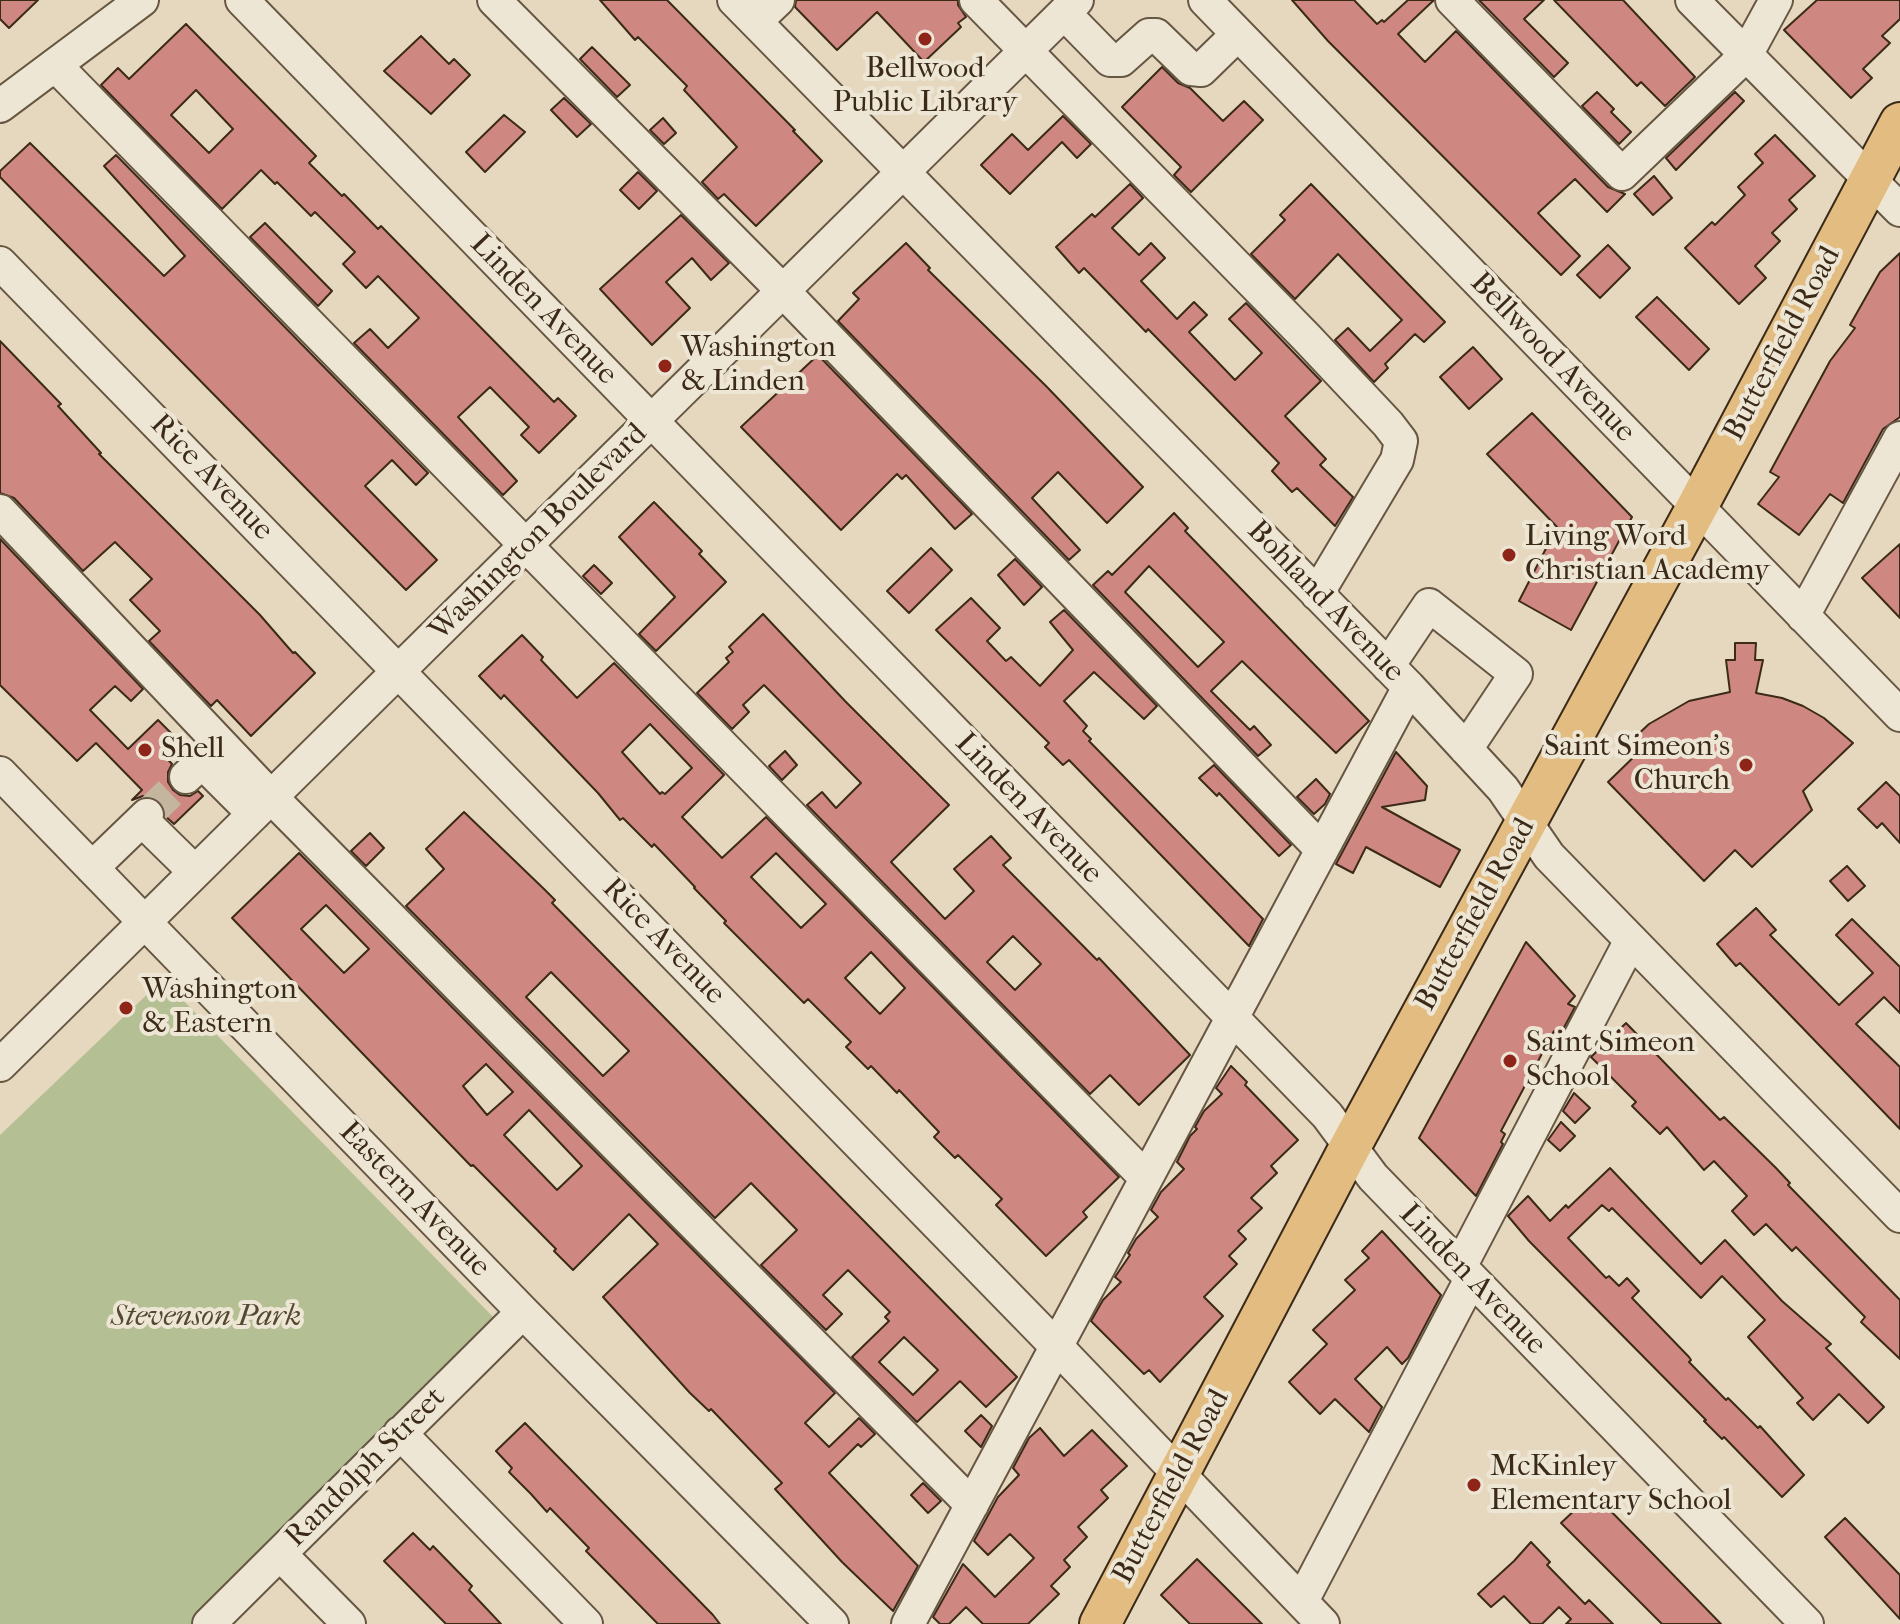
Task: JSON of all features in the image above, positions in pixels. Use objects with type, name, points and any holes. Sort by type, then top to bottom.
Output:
[{"type":"main road","name":"Butterfield Road","points":[[1100,1624],[1350,1147],[1697,507],[1900,123]]},
{"type":"street","points":[[0,106],[142,0]]},
{"type":"street","name":"Linden Avenue","points":[[242,0],[1327,1115],[1373,1177],[1807,1624]]},
{"type":"street","points":[[494,0],[783,291],[1322,850]]},
{"type":"street","points":[[976,0],[1306,337],[1401,441],[1397,460],[1317,594]]},
{"type":"street","name":"Bellwood Avenue","points":[[1205,0],[1900,715]]},
{"type":"street","points":[[1452,0],[1622,174],[1746,55],[1776,0]]},
{"type":"street","points":[[1692,0],[1900,210]]},
{"type":"street","name":"Bohland Avenue","points":[[756,7],[902,170],[1466,749],[1503,789],[1549,856],[1900,1216]]},
{"type":"street","points":[[1070,7],[1110,60],[1121,60],[1149,35],[1156,35],[1191,69],[1201,70],[1238,34]]},
{"type":"street","name":"Washington Boulevard","points":[[0,1065],[1070,7]]},
{"type":"street","points":[[55,65],[1146,1178]]},
{"type":"street","name":"Rice Avenue","points":[[0,263],[1313,1613]]},
{"type":"street","points":[[1803,616],[1900,438]]},
{"type":"street","points":[[0,511],[262,806],[972,1505]]},
{"type":"street","points":[[908,1624],[1322,850],[1429,605],[1516,674],[1466,749]]},
{"type":"street","points":[[186,777],[202,762],[262,806]]},
{"type":"street","name":"Eastern Avenue","points":[[0,773],[523,1312],[832,1624]]},
{"type":"street","points":[[92,868],[145,817],[195,872]]},
{"type":"street","points":[[1313,1613],[1466,1273],[1631,940]]},
{"type":"street","name":"Randolph Street","points":[[209,1624],[523,1312]]},
{"type":"street","points":[[400,1433],[586,1624]]},
{"type":"street","points":[[280,1554],[349,1624]]},
{"type":"green space","name":"Stevenson Park","points":[[156,986],[171,988],[497,1321],[192,1624],[0,1624],[0,1135]]},
{"type":"building","points":[[0,0],[38,0],[9,28],[0,19]]},
{"type":"building","points":[[600,0],[667,0],[822,161],[756,226],[724,194],[718,199],[702,182],[737,147],[684,90],[687,86],[638,37],[635,40]]},
{"type":"building","name":"Bellwood Public Library","points":[[796,0],[958,0],[966,17],[958,23],[961,27],[924,62],[877,12],[837,50],[795,7]]},
{"type":"building","points":[[1292,0],[1354,0],[1377,24],[1382,20],[1384,22],[1408,0],[1434,0],[1398,34],[1425,62],[1456,31],[1608,187],[1625,194],[1607,212],[1575,179],[1538,213],[1580,256],[1561,275],[1328,41]]},
{"type":"building","points":[[1479,0],[1544,0],[1524,19],[1568,63],[1554,77]]},
{"type":"building","points":[[1554,0],[1623,0],[1695,77],[1665,106],[1641,82],[1637,86]]},
{"type":"building","points":[[1817,0],[1900,0],[1900,19],[1882,36],[1890,43],[1863,69],[1872,78],[1851,98],[1784,30]]},
{"type":"building","points":[[186,24],[316,156],[309,163],[378,229],[381,226],[554,402],[558,398],[576,416],[539,453],[521,435],[529,427],[490,387],[458,417],[517,481],[503,495],[354,343],[370,329],[388,348],[419,318],[378,276],[366,288],[343,264],[355,252],[315,212],[311,216],[261,170],[222,209],[101,85],[118,68],[129,79]],"holes":[[[196,90],[233,129],[209,153],[171,115]]]},
{"type":"building","points":[[421,36],[449,64],[454,59],[470,75],[431,114],[384,71]]},
{"type":"building","points":[[592,47],[630,85],[617,97],[580,59]]},
{"type":"building","points":[[1162,67],[1178,83],[1190,88],[1223,121],[1244,101],[1263,120],[1191,192],[1174,175],[1181,167],[1122,107]]},
{"type":"building","points":[[1597,92],[1631,132],[1619,144],[1582,106]]},
{"type":"building","points":[[1735,92],[1744,101],[1676,170],[1666,158]]},
{"type":"building","points":[[564,98],[591,124],[577,137],[551,110]]},
{"type":"building","points":[[504,115],[525,132],[485,172],[466,152]]},
{"type":"building","points":[[1063,116],[1091,144],[1077,158],[1062,142],[1010,194],[981,165],[1012,134],[1028,150]]},
{"type":"building","points":[[663,118],[676,133],[664,144],[650,130]]},
{"type":"building","points":[[1775,135],[1815,176],[1789,200],[1797,209],[1772,233],[1780,241],[1755,266],[1766,278],[1739,304],[1685,248],[1712,222],[1715,225],[1745,195],[1738,187],[1763,163],[1755,154]]},
{"type":"building","points":[[30,143],[164,276],[185,256],[104,166],[116,155],[428,473],[416,485],[392,460],[365,486],[437,560],[406,590],[0,177],[0,171]]},
{"type":"building","points":[[638,172],[657,191],[639,209],[620,190]]},
{"type":"building","points":[[1654,176],[1672,198],[1653,215],[1634,194]]},
{"type":"building","points":[[1130,184],[1143,198],[1112,228],[1139,255],[1151,243],[1165,258],[1141,281],[1177,319],[1194,302],[1207,315],[1189,332],[1235,380],[1262,353],[1229,319],[1246,303],[1321,381],[1285,416],[1326,459],[1320,465],[1353,497],[1335,526],[1297,488],[1292,492],[1272,471],[1279,463],[1148,329],[1146,332],[1084,268],[1079,273],[1056,247],[1092,214],[1095,217]]},
{"type":"building","points":[[1311,184],[1445,322],[1424,342],[1415,334],[1385,364],[1388,368],[1374,382],[1335,340],[1348,328],[1370,351],[1402,320],[1338,254],[1295,299],[1251,254],[1285,220],[1280,215]]},
{"type":"building","points":[[681,215],[729,263],[711,280],[692,258],[666,282],[690,308],[652,345],[600,289]]},
{"type":"building","points":[[265,223],[332,291],[318,306],[250,237]]},
{"type":"building","points":[[906,243],[930,268],[928,270],[1143,487],[1107,523],[1058,472],[1032,498],[1080,550],[1069,560],[838,321],[859,299],[853,293]]},
{"type":"building","points":[[1608,245],[1630,268],[1600,298],[1577,275]]},
{"type":"building","points":[[1900,253],[1900,417],[1883,429],[1843,503],[1830,494],[1799,535],[1758,504],[1779,477],[1770,472],[1830,361],[1855,328],[1850,325],[1880,272]]},
{"type":"building","points":[[1657,297],[1709,349],[1689,370],[1636,317]]},
{"type":"building","points":[[0,341],[61,404],[58,406],[99,454],[315,673],[251,736],[217,700],[211,706],[149,641],[160,631],[130,600],[152,579],[115,542],[83,571],[14,498],[0,493]]},
{"type":"building","points":[[1473,347],[1502,379],[1469,409],[1440,377]]},
{"type":"building","points":[[818,355],[972,514],[955,529],[906,475],[902,479],[897,474],[841,530],[741,427]]},
{"type":"building","points":[[1532,413],[1632,517],[1571,630],[1519,601],[1557,527],[1487,454]]},
{"type":"building","points":[[654,502],[702,551],[699,554],[726,582],[656,651],[639,634],[675,597],[619,537]]},
{"type":"building","points":[[1174,513],[1188,528],[1185,531],[1369,721],[1336,753],[1242,661],[1211,691],[1250,730],[1254,726],[1271,745],[1258,756],[1093,585],[1108,571],[1112,575]],"holes":[[[1149,566],[1224,642],[1198,667],[1125,592]]]},
{"type":"building","points":[[0,539],[143,689],[131,701],[115,686],[90,710],[128,749],[158,720],[176,738],[161,752],[172,764],[168,782],[180,795],[190,796],[198,791],[203,796],[174,824],[165,816],[161,802],[153,797],[143,796],[132,800],[142,790],[96,743],[77,761],[0,685]]},
{"type":"building","points":[[1900,544],[1900,618],[1862,578]]},
{"type":"building","points":[[931,548],[952,570],[909,613],[887,591]]},
{"type":"building","points":[[1015,559],[1042,587],[1024,605],[998,575]]},
{"type":"building","points":[[594,565],[612,583],[601,594],[583,576]]},
{"type":"building","points":[[971,598],[1000,628],[987,641],[1006,661],[1011,657],[1040,686],[1073,650],[1050,622],[1064,610],[1157,706],[1144,719],[1094,672],[1064,701],[1087,726],[1083,731],[1091,739],[1089,741],[1263,919],[1249,946],[1069,760],[1063,765],[1045,747],[1049,743],[936,630]]},
{"type":"building","points":[[763,614],[949,805],[891,862],[945,919],[974,891],[954,869],[991,836],[1011,858],[1003,865],[1097,960],[1099,958],[1190,1055],[1139,1105],[1110,1075],[1090,1094],[807,805],[822,792],[836,808],[861,783],[764,685],[743,705],[749,712],[732,729],[697,693],[729,662],[726,658],[733,652],[729,647]],"holes":[[[1013,936],[1041,964],[1015,990],[987,962]]]},
{"type":"building","points":[[522,635],[577,698],[614,663],[724,775],[682,817],[722,858],[766,817],[1119,1177],[1083,1212],[1087,1217],[1046,1256],[996,1205],[1002,1199],[958,1155],[955,1158],[934,1137],[939,1132],[899,1090],[897,1093],[871,1066],[868,1069],[846,1047],[851,1042],[808,999],[804,1003],[724,923],[726,921],[654,844],[652,847],[623,818],[620,820],[504,695],[501,699],[479,676]],"holes":[[[650,724],[692,768],[665,794],[660,794],[622,752]],[[776,853],[826,904],[801,928],[751,877]],[[871,952],[905,988],[880,1014],[845,978]]]},
{"type":"building","name":"Saint Simeon's Church","points":[[1735,643],[1756,643],[1755,660],[1763,660],[1756,693],[1803,706],[1824,718],[1853,743],[1803,791],[1812,810],[1752,867],[1735,850],[1704,881],[1608,782],[1643,748],[1633,739],[1649,724],[1689,701],[1730,692],[1726,660],[1735,660]]},
{"type":"building","points":[[785,751],[797,765],[782,780],[769,766]]},
{"type":"building","points":[[1396,752],[1427,786],[1425,800],[1382,807],[1460,850],[1440,887],[1366,847],[1353,873],[1336,864]]},
{"type":"building","points":[[1214,765],[1291,845],[1279,856],[1219,793],[1217,796],[1199,778]]},
{"type":"building","points":[[1316,779],[1330,794],[1314,814],[1297,797]]},
{"type":"building","points":[[1886,782],[1900,796],[1900,843],[1882,823],[1877,828],[1858,809]]},
{"type":"building","points":[[464,812],[555,900],[552,903],[1017,1377],[986,1407],[960,1381],[917,1422],[852,1357],[889,1321],[885,1317],[890,1312],[848,1270],[823,1295],[842,1314],[826,1330],[761,1265],[797,1230],[751,1183],[715,1218],[406,906],[444,869],[426,849]],"holes":[[[551,972],[629,1051],[603,1076],[526,997]],[[904,1337],[938,1370],[913,1395],[879,1362]]]},
{"type":"building","points":[[370,833],[384,848],[366,866],[351,851]]},
{"type":"building","points":[[299,853],[835,1393],[805,1423],[829,1447],[859,1418],[875,1434],[861,1447],[858,1444],[829,1473],[918,1566],[893,1611],[842,1562],[775,1489],[782,1483],[711,1409],[709,1411],[690,1393],[603,1297],[658,1244],[629,1214],[573,1270],[554,1251],[556,1249],[471,1166],[232,918]],"holes":[[[326,905],[369,949],[344,973],[301,929]],[[486,1064],[513,1092],[487,1115],[463,1086]],[[529,1110],[582,1166],[557,1190],[504,1135]]]},
{"type":"building","points":[[1847,866],[1865,886],[1848,901],[1830,881]]},
{"type":"building","points":[[1756,908],[1776,930],[1770,935],[1839,1005],[1873,973],[1836,935],[1852,919],[1900,967],[1900,1013],[1884,997],[1856,1024],[1900,1067],[1900,1129],[1740,963],[1736,966],[1717,944]]},
{"type":"building","points":[[1526,942],[1575,996],[1568,1004],[1575,1007],[1560,1035],[1554,1031],[1501,1131],[1505,1134],[1503,1144],[1476,1196],[1419,1138]]},
{"type":"building","points":[[1626,1023],[1720,1120],[1724,1117],[1776,1168],[1790,1183],[1788,1185],[1900,1300],[1900,1359],[1861,1322],[1865,1317],[1796,1247],[1792,1251],[1766,1224],[1754,1235],[1732,1211],[1747,1196],[1714,1161],[1704,1170],[1667,1127],[1660,1134],[1632,1106],[1636,1102],[1591,1057]]},
{"type":"building","points":[[1231,1066],[1298,1140],[1271,1166],[1277,1173],[1251,1198],[1262,1208],[1238,1231],[1246,1239],[1229,1256],[1237,1264],[1204,1297],[1223,1316],[1160,1382],[1149,1370],[1144,1374],[1091,1321],[1103,1300],[1121,1282],[1115,1277],[1130,1255],[1128,1253],[1136,1239],[1158,1217],[1151,1210],[1161,1192],[1184,1169],[1177,1162],[1204,1111],[1222,1094],[1216,1088]]},
{"type":"building","points":[[1574,1093],[1590,1108],[1575,1123],[1563,1111]]},
{"type":"building","points":[[1561,1122],[1575,1136],[1560,1151],[1548,1140]]},
{"type":"building","points":[[1610,1168],[1701,1264],[1725,1240],[1782,1301],[1831,1344],[1826,1348],[1884,1407],[1868,1423],[1839,1394],[1813,1420],[1797,1403],[1803,1398],[1748,1337],[1765,1320],[1722,1276],[1701,1298],[1612,1208],[1609,1211],[1602,1205],[1568,1238],[1606,1278],[1609,1276],[1619,1286],[1627,1278],[1639,1291],[1632,1298],[1689,1357],[1689,1362],[1726,1400],[1728,1398],[1758,1428],[1760,1426],[1804,1475],[1782,1497],[1724,1437],[1722,1439],[1704,1421],[1508,1216],[1528,1196],[1550,1221]]},
{"type":"building","points":[[1382,1231],[1441,1295],[1402,1364],[1387,1347],[1355,1379],[1382,1407],[1369,1432],[1335,1399],[1320,1414],[1289,1382],[1327,1344],[1313,1330],[1355,1290],[1345,1280],[1369,1258],[1362,1251]]},
{"type":"building","points":[[981,1415],[992,1426],[981,1447],[965,1431]]},
{"type":"building","points":[[525,1423],[720,1624],[658,1624],[586,1551],[589,1548],[550,1508],[547,1512],[509,1472],[512,1468],[496,1451]]},
{"type":"building","points":[[1040,1428],[1064,1456],[1092,1430],[1127,1466],[1101,1490],[1108,1498],[1078,1527],[1087,1537],[1064,1560],[1070,1567],[1051,1586],[1059,1594],[1028,1624],[983,1624],[966,1607],[949,1624],[940,1624],[933,1617],[963,1564],[995,1597],[1034,1558],[1010,1534],[988,1555],[974,1541],[998,1497],[1019,1475],[1013,1468],[1029,1438]]},
{"type":"building","points":[[923,1483],[941,1501],[928,1513],[911,1495]]},
{"type":"building","points":[[1593,1493],[1721,1624],[1662,1624],[1561,1523]]},
{"type":"building","points":[[1845,1518],[1900,1575],[1900,1619],[1825,1537]]},
{"type":"building","points":[[413,1533],[430,1550],[433,1546],[472,1586],[469,1590],[501,1624],[446,1624],[384,1561]]},
{"type":"building","points":[[1531,1542],[1550,1562],[1547,1565],[1585,1604],[1589,1600],[1613,1624],[1566,1624],[1571,1619],[1559,1607],[1542,1624],[1531,1624],[1504,1596],[1491,1607],[1478,1594]]},
{"type":"building","points":[[1197,1559],[1262,1624],[1190,1624],[1161,1595]]},
{"type":"tunnel","points":[[147,815],[186,777]]},
{"type":"place","name":"Bellwood Public Library","points":[[925,39]]},
{"type":"place","name":"Washington & Linden","points":[[665,366]]},
{"type":"place","name":"Living Word Christian Academy","points":[[1509,555]]},
{"type":"place","name":"Shell","points":[[145,750]]},
{"type":"place","name":"Saint Simeon's Church","points":[[1746,765]]},
{"type":"place","name":"Washington & Eastern","points":[[126,1008]]},
{"type":"place","name":"Saint Simeon School","points":[[1510,1061]]},
{"type":"place","name":"McKinley Elementary School","points":[[1474,1485]]}]
